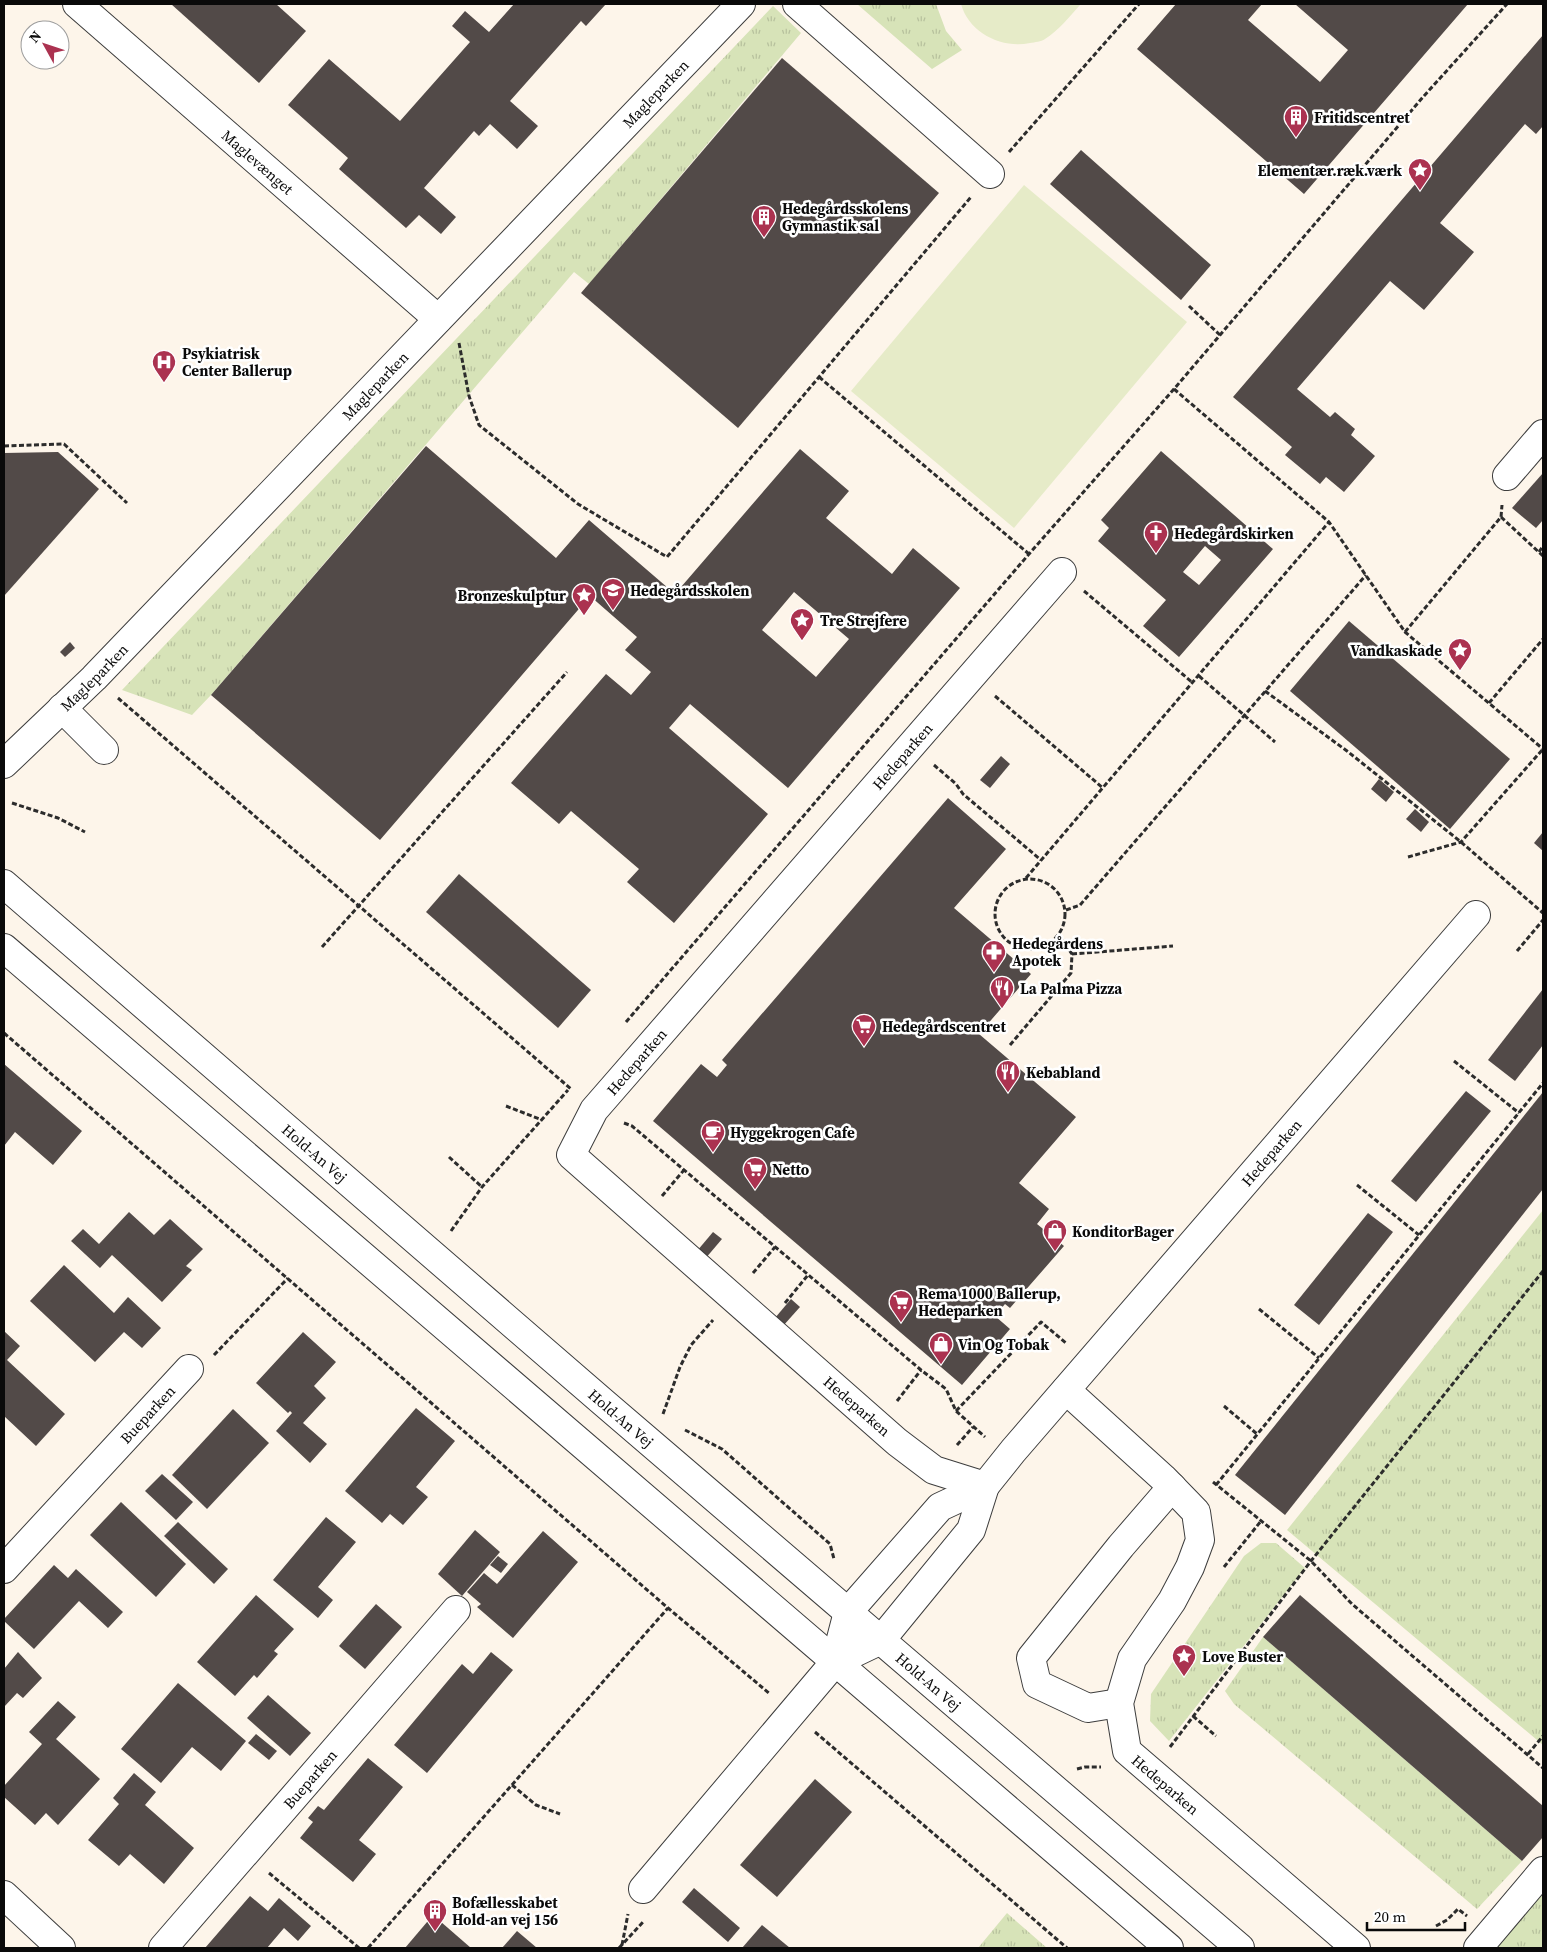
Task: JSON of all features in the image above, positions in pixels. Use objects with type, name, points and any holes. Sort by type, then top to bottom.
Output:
[{"type":"street","name":"Maglevænget","points":[[77,4],[438,319]]},
{"type":"street","name":"Magleparken","points":[[4,764],[94,678],[741,4]]},
{"type":"street","points":[[797,4],[990,174]]},
{"type":"street","points":[[1507,476],[1543,434]]},
{"type":"street","name":"Hedeparken","points":[[985,1486],[934,1470],[897,1442],[571,1155],[594,1110],[1062,572]]},
{"type":"street","points":[[62,708],[104,750]]},
{"type":"street","name":"Hold-An Vej","points":[[4,884],[1240,1948]]},
{"type":"street","name":"Hedeparken","points":[[835,1662],[881,1640],[971,1530],[985,1486],[1476,915]]},
{"type":"street","points":[[4,948],[1169,1948]]},
{"type":"street","name":"Bueparken","points":[[4,1569],[189,1369]]},
{"type":"street","name":"Hedeparken","points":[[1066,1390],[1172,1487],[1196,1512],[1200,1540],[1190,1567],[1172,1601],[1132,1659],[1119,1702],[1127,1751],[1356,1948]]},
{"type":"street","name":"Hedeparken","points":[[835,1662],[848,1612],[940,1507],[985,1486]]},
{"type":"street","points":[[1119,1702],[1088,1708],[1038,1684],[1031,1658],[1121,1546],[1172,1487]]},
{"type":"street","name":"Bueparken","points":[[163,1948],[456,1610]]},
{"type":"street","points":[[643,1888],[835,1662]]},
{"type":"street","points":[[1478,1948],[1543,1871]]},
{"type":"street","points":[[4,1895],[61,1948]]},
{"type":"path","points":[[438,319],[458,336],[469,396],[479,425],[578,504],[667,557],[990,174],[1139,4]]},
{"type":"path","points":[[622,1028],[1029,554],[1174,389],[1423,97],[1507,4]]},
{"type":"path","points":[[1190,306],[1220,335]]},
{"type":"path","points":[[819,377],[1029,554]]},
{"type":"path","points":[[1174,389],[1329,522],[1405,632],[1543,749],[1461,842],[1408,857]]},
{"type":"path","points":[[4,446],[64,444],[127,503]]},
{"type":"path","points":[[1405,632],[1500,517],[1507,476]]},
{"type":"path","points":[[1500,517],[1543,556]]},
{"type":"path","points":[[1026,878],[1329,522]]},
{"type":"path","points":[[1040,542],[1062,572],[1193,683]]},
{"type":"path","points":[[1538,552],[1543,546]]},
{"type":"path","points":[[1066,910],[1080,905],[1366,575]]},
{"type":"path","points":[[1490,703],[1543,639]]},
{"type":"path","points":[[322,947],[567,672]]},
{"type":"path","points":[[971,676],[1104,788]]},
{"type":"path","points":[[1199,676],[1275,742]]},
{"type":"path","points":[[94,678],[594,1110],[632,1126],[946,1389],[956,1411],[973,1427]]},
{"type":"path","points":[[1264,691],[1347,751],[1461,842],[1543,914]]},
{"type":"path","points":[[946,775],[963,794],[1042,860]]},
{"type":"path","points":[[12,803],[58,818],[85,832]]},
{"type":"path","points":[[1026,878],[1040,879],[1052,886],[1062,896],[1066,910],[1065,924],[1058,936],[1048,945],[1034,949],[1021,948],[1008,942],[999,931],[994,918],[996,904],[1002,892],[1013,882],[1026,878]]},
{"type":"path","points":[[1517,951],[1543,920]]},
{"type":"path","points":[[1010,1045],[1071,973],[1072,954],[1058,936]]},
{"type":"path","points":[[1072,954],[1173,946]]},
{"type":"path","points":[[4,1033],[668,1608],[1067,1948]]},
{"type":"path","points":[[1454,1061],[1519,1113]]},
{"type":"path","points":[[1216,1485],[1543,1083]]},
{"type":"path","points":[[434,1254],[482,1187],[570,1088]]},
{"type":"path","points":[[506,1106],[542,1120]]},
{"type":"path","points":[[449,1157],[482,1187]]},
{"type":"path","points":[[1357,1185],[1419,1235]]},
{"type":"path","points":[[1151,1772],[1311,1561],[1543,1272]]},
{"type":"path","points":[[789,1298],[808,1275]]},
{"type":"path","points":[[189,1369],[203,1367],[288,1278]]},
{"type":"path","points":[[1259,1309],[1320,1358]]},
{"type":"path","points":[[956,1411],[1041,1322],[1067,1344]]},
{"type":"path","points":[[662,1418],[680,1367]]},
{"type":"path","points":[[901,1396],[921,1370]]},
{"type":"path","points":[[1224,1406],[1257,1434]]},
{"type":"path","points":[[679,1426],[722,1449],[830,1544]]},
{"type":"path","points":[[1208,1478],[1311,1561],[1352,1604],[1543,1768]]},
{"type":"path","points":[[1219,1574],[1261,1521]]},
{"type":"path","points":[[368,1948],[668,1608]]},
{"type":"path","points":[[1194,1716],[1216,1736]]},
{"type":"path","points":[[1528,1754],[1543,1736]]},
{"type":"path","points":[[1043,1778],[1085,1767],[1111,1767],[1127,1751]]},
{"type":"path","points":[[512,1785],[536,1805],[560,1814]]},
{"type":"path","points":[[246,1854],[359,1948]]},
{"type":"path","points":[[1436,1926],[1447,1920],[1458,1909],[1463,1913]]},
{"type":"green space","points":[[857,4],[936,4],[946,31],[962,50],[932,69]]},
{"type":"green space","points":[[961,4],[1081,4],[1060,27],[1042,41],[1009,44],[988,37],[979,31],[965,14]]},
{"type":"green space","points":[[773,6],[801,33],[589,284],[574,272],[192,715],[122,690]]},
{"type":"green space","points":[[1024,185],[1187,322],[1014,528],[851,391]]},
{"type":"green space","points":[[1543,1210],[1543,1745],[1287,1530]]},
{"type":"green space","points":[[1261,1543],[1276,1543],[1305,1568],[1169,1741],[1150,1721],[1151,1694],[1244,1556]]},
{"type":"green space","points":[[1263,1637],[1522,1861],[1477,1909],[1234,1704],[1225,1691]]},
{"type":"green space","points":[[1543,1892],[1543,1948],[1496,1948]]},
{"type":"green space","points":[[1007,1913],[1047,1948],[978,1948]]},
{"type":"building","points":[[171,4],[276,4],[306,31],[259,83]]},
{"type":"building","points":[[514,4],[606,4],[586,26],[581,21],[510,101],[538,126],[517,149],[490,124],[479,136],[474,131],[424,188],[456,217],[441,234],[419,215],[406,228],[339,169],[348,158],[288,105],[329,59],[400,121],[470,42],[452,26],[465,11],[489,32]]},
{"type":"building","name":"Fritidscentret","points":[[1176,4],[1262,4],[1248,20],[1320,82],[1348,50],[1295,4],[1468,4],[1304,194],[1137,49]]},
{"type":"building","points":[[1543,35],[1543,126],[1536,134],[1525,124],[1440,223],[1474,252],[1424,310],[1390,281],[1297,389],[1330,417],[1335,412],[1355,429],[1351,435],[1375,456],[1344,492],[1326,477],[1320,484],[1285,455],[1292,447],[1233,397]]},
{"type":"building","name":"Hedegårdsskolens Gymnastik sal","points":[[782,58],[939,193],[738,428],[581,293]]},
{"type":"building","points":[[1081,150],[1211,265],[1181,300],[1050,184]]},
{"type":"building","name":"Hedegårdsskolen","points":[[426,446],[556,558],[589,520],[675,594],[800,449],[849,491],[826,518],[892,574],[913,548],[960,588],[788,788],[690,704],[669,728],[768,814],[674,923],[627,882],[639,869],[571,811],[559,824],[511,783],[606,674],[631,695],[651,672],[625,650],[637,637],[590,596],[380,840],[211,695]],"holes":[[[794,592],[849,639],[816,677],[762,630]]]},
{"type":"building","name":"Hedegårdskirken","points":[[1161,451],[1273,549],[1179,657],[1143,626],[1166,600],[1098,541],[1109,528],[1101,520]],"holes":[[[1205,546],[1221,560],[1199,585],[1183,572]]]},
{"type":"building","points":[[58,452],[99,489],[4,596],[4,453]]},
{"type":"building","points":[[1543,473],[1543,520],[1536,528],[1512,508]]},
{"type":"building","points":[[1349,621],[1510,759],[1450,829],[1290,691]]},
{"type":"building","points":[[70,642],[75,648],[65,657],[60,652]]},
{"type":"building","points":[[1001,756],[1010,764],[990,788],[980,780]]},
{"type":"building","points":[[1379,779],[1394,792],[1386,802],[1371,789]]},
{"type":"building","name":"Hedegårdscentret","points":[[948,798],[1006,849],[954,908],[1031,974],[979,1034],[1076,1117],[1019,1183],[1049,1209],[1037,1224],[1064,1246],[1010,1308],[1005,1304],[995,1316],[1010,1329],[962,1385],[653,1121],[701,1064],[717,1077],[727,1065],[722,1060]]},
{"type":"building","points":[[1415,809],[1429,822],[1421,832],[1406,819]]},
{"type":"building","points":[[1543,832],[1543,851],[1534,843]]},
{"type":"building","points":[[459,874],[591,990],[558,1028],[426,912]]},
{"type":"building","points":[[1543,989],[1543,1045],[1515,1081],[1488,1060]]},
{"type":"building","points":[[4,1064],[82,1131],[53,1165],[15,1132],[4,1146]]},
{"type":"building","points":[[1466,1091],[1491,1111],[1416,1202],[1391,1181]]},
{"type":"building","points":[[1543,1092],[1543,1189],[1285,1515],[1235,1475]]},
{"type":"building","points":[[129,1212],[154,1235],[170,1219],[203,1249],[186,1266],[192,1270],[162,1302],[112,1255],[100,1268],[71,1241],[83,1229],[99,1244]]},
{"type":"building","points":[[1368,1213],[1393,1232],[1319,1325],[1294,1305]]},
{"type":"building","points":[[713,1232],[722,1239],[705,1259],[697,1251]]},
{"type":"building","points":[[64,1265],[114,1313],[128,1297],[161,1328],[142,1348],[124,1332],[95,1362],[30,1301]]},
{"type":"building","points":[[791,1299],[800,1307],[783,1326],[775,1318]]},
{"type":"building","points":[[4,1331],[20,1346],[7,1360],[65,1414],[36,1446],[4,1416]]},
{"type":"building","points":[[303,1332],[336,1362],[314,1386],[326,1398],[303,1423],[327,1444],[310,1463],[276,1431],[292,1413],[290,1411],[288,1413],[256,1383]]},
{"type":"building","points":[[416,1408],[455,1441],[416,1487],[428,1497],[403,1525],[390,1514],[382,1523],[345,1491]]},
{"type":"building","points":[[233,1409],[269,1443],[207,1509],[172,1475]]},
{"type":"building","points":[[162,1474],[193,1502],[176,1520],[145,1491]]},
{"type":"building","points":[[121,1502],[186,1564],[156,1597],[90,1535]]},
{"type":"building","points":[[326,1517],[356,1542],[318,1587],[333,1600],[318,1618],[273,1580]]},
{"type":"building","points":[[178,1522],[228,1569],[214,1584],[164,1536]]},
{"type":"building","points":[[475,1530],[500,1552],[462,1596],[438,1574]]},
{"type":"building","points":[[543,1531],[578,1562],[513,1638],[477,1607],[481,1604],[467,1592],[484,1573],[497,1584]]},
{"type":"building","points":[[498,1556],[508,1564],[501,1573],[490,1565]]},
{"type":"building","points":[[54,1565],[68,1578],[76,1569],[123,1612],[108,1628],[79,1601],[34,1649],[4,1619]]},
{"type":"building","points":[[256,1595],[294,1629],[274,1651],[278,1654],[257,1678],[254,1675],[235,1696],[197,1662]]},
{"type":"building","points":[[1300,1595],[1543,1806],[1543,1837],[1522,1861],[1263,1637]]},
{"type":"building","points":[[376,1604],[402,1627],[365,1669],[339,1646]]},
{"type":"building","points":[[18,1652],[42,1678],[23,1698],[17,1693],[4,1707],[4,1669]]},
{"type":"building","points":[[491,1652],[513,1670],[427,1773],[394,1745],[462,1664],[473,1674]]},
{"type":"building","points":[[178,1683],[246,1741],[221,1771],[192,1747],[161,1783],[121,1749]]},
{"type":"building","points":[[268,1695],[311,1733],[290,1756],[247,1718]]},
{"type":"building","points":[[58,1701],[76,1717],[56,1739],[100,1779],[58,1825],[46,1813],[35,1825],[4,1797],[4,1786],[42,1744],[29,1732]]},
{"type":"building","points":[[256,1734],[277,1751],[269,1760],[248,1743]]},
{"type":"building","points":[[368,1758],[403,1787],[359,1840],[376,1854],[353,1882],[300,1838],[313,1822],[308,1818],[318,1806],[324,1810]]},
{"type":"building","points":[[134,1773],[156,1792],[145,1805],[194,1848],[164,1884],[130,1854],[119,1866],[88,1840],[119,1804],[113,1798]]},
{"type":"building","points":[[815,1779],[852,1812],[777,1897],[740,1865]]},
{"type":"building","points":[[694,1888],[740,1928],[728,1942],[682,1902]]},
{"type":"building","points":[[250,1896],[268,1911],[279,1898],[311,1926],[298,1941],[284,1928],[267,1948],[205,1948]]},
{"type":"building","name":"Bofællesskabet Hold-an vej 156","points":[[433,1915],[471,1948],[405,1948]]},
{"type":"building","points":[[762,1925],[790,1948],[742,1948]]},
{"type":"building","name":"Bofællesskabet Hold-an vej 156","points":[[517,1931],[537,1948],[502,1948]]},
{"type":"place","name":"Fritidscentret","points":[[1296,138]]},
{"type":"place","name":"Elementær.ræk.værk","points":[[1420,191]]},
{"type":"place","name":"Hedegårdsskolens Gymnastik sal","points":[[764,238]]},
{"type":"place","name":"Psykiatrisk Center Ballerup","points":[[164,383]]},
{"type":"place","name":"Hedegårdskirken","points":[[1156,554]]},
{"type":"place","name":"Hedegårdsskolen","points":[[613,611]]},
{"type":"place","name":"Bronzeskulptur","points":[[584,616]]},
{"type":"place","name":"Tre Strejfere","points":[[802,641]]},
{"type":"place","name":"Vandkaskade","points":[[1460,671]]},
{"type":"place","name":"Hedegårdens Apotek","points":[[994,973]]},
{"type":"place","name":"La Palma Pizza","points":[[1002,1009]]},
{"type":"place","name":"Hedegårdscentret","points":[[864,1047]]},
{"type":"place","name":"Kebabland","points":[[1008,1093]]},
{"type":"place","name":"Hyggekrogen Cafe","points":[[713,1153]]},
{"type":"place","name":"Netto","points":[[755,1190]]},
{"type":"place","name":"KonditorBager","points":[[1055,1252]]},
{"type":"place","name":"Rema 1000 Ballerup, Hedeparken","points":[[901,1323]]},
{"type":"place","name":"Vin Og Tobak","points":[[941,1365]]},
{"type":"place","name":"Love Buster","points":[[1184,1677]]},
{"type":"place","name":"Bofællesskabet Hold-an vej 156","points":[[435,1932]]}]
